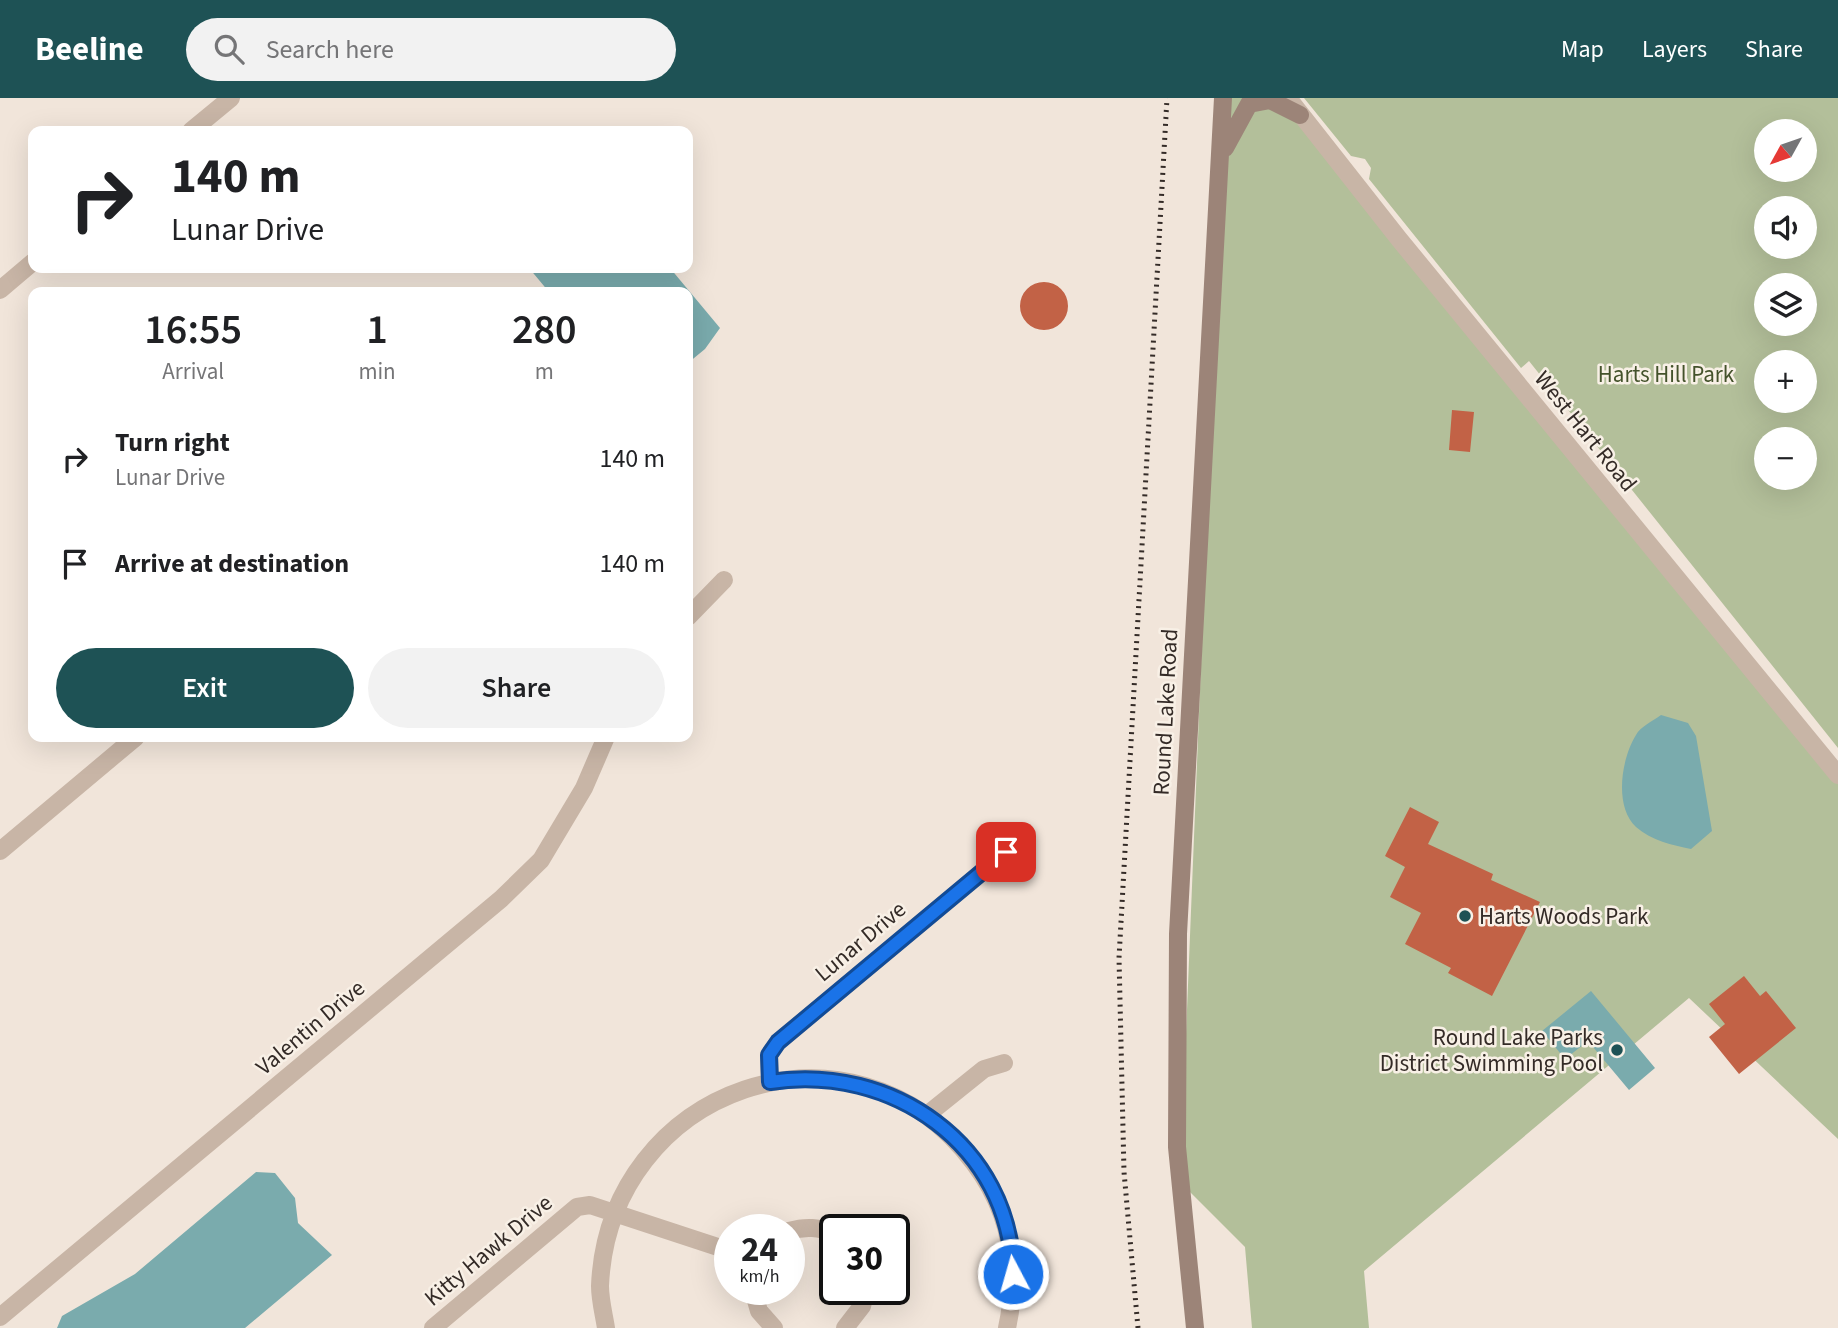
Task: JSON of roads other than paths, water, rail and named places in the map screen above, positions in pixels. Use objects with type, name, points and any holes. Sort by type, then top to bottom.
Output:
[{"type":"main road","name":"Round Lake Road","points":[[1195,1328],[1177,1147],[1178,934],[1223,98]]},
{"type":"main road","points":[[1220,158],[1249,104],[1270,100],[1300,115]]},
{"type":"street","points":[[197,126],[231,98]]},
{"type":"street","name":"West Hart Road","points":[[1287,98],[1704,614],[1838,775]]},
{"type":"street","points":[[0,290],[28,266]]},
{"type":"street","points":[[693,612],[723,580]]},
{"type":"street","points":[[0,851],[130,742]]},
{"type":"street","name":"Valentin Drive","points":[[0,1317],[501,899],[541,860],[584,788],[604,742]]},
{"type":"street","name":"Lunar Drive","points":[[770,1082],[769,1055],[778,1042],[1006,852]]},
{"type":"street","points":[[928,1114],[984,1069],[1004,1063]]},
{"type":"street","points":[[606,1328],[600,1287],[607,1240],[630,1181],[663,1138],[705,1105],[754,1084],[799,1077],[842,1080],[889,1093],[928,1114],[958,1142],[988,1181],[1004,1216],[1013,1252],[1014,1297],[1007,1328]]},
{"type":"street","name":"Kitty Hawk Drive","points":[[433,1328],[577,1207],[590,1205],[615,1214]]},
{"type":"street","points":[[615,1214],[714,1246]]},
{"type":"street","points":[[757,1305],[759,1311],[774,1328]]},
{"type":"street","points":[[845,1328],[862,1305]]},
{"type":"water","points":[[533,273],[674,273],[686,287],[545,287]]},
{"type":"water","points":[[693,296],[720,328],[705,349],[693,359]]},
{"type":"water","points":[[1661,715],[1688,723],[1696,736],[1712,831],[1691,849],[1662,842],[1642,832],[1629,818],[1622,795],[1624,769],[1631,745],[1640,729]]},
{"type":"water","name":"Round Lake Parks District Swimming Pool","points":[[1591,991],[1655,1068],[1629,1090],[1588,1041],[1565,1059],[1542,1031]]},
{"type":"water","points":[[256,1172],[275,1173],[295,1198],[298,1223],[332,1255],[245,1328],[57,1328],[62,1316],[135,1274]]},
{"type":"railway","points":[[1138,1328],[1124,1172],[1119,958],[1167,98]]},
{"type":"place","name":"Harts Woods Park","points":[[1465,916]]},
{"type":"place","name":"Round Lake Parks District Swimming Pool","points":[[1617,1050]]},
{"type":"park label","name":"Harts Hill Park","points":[[1666,374]]}]
